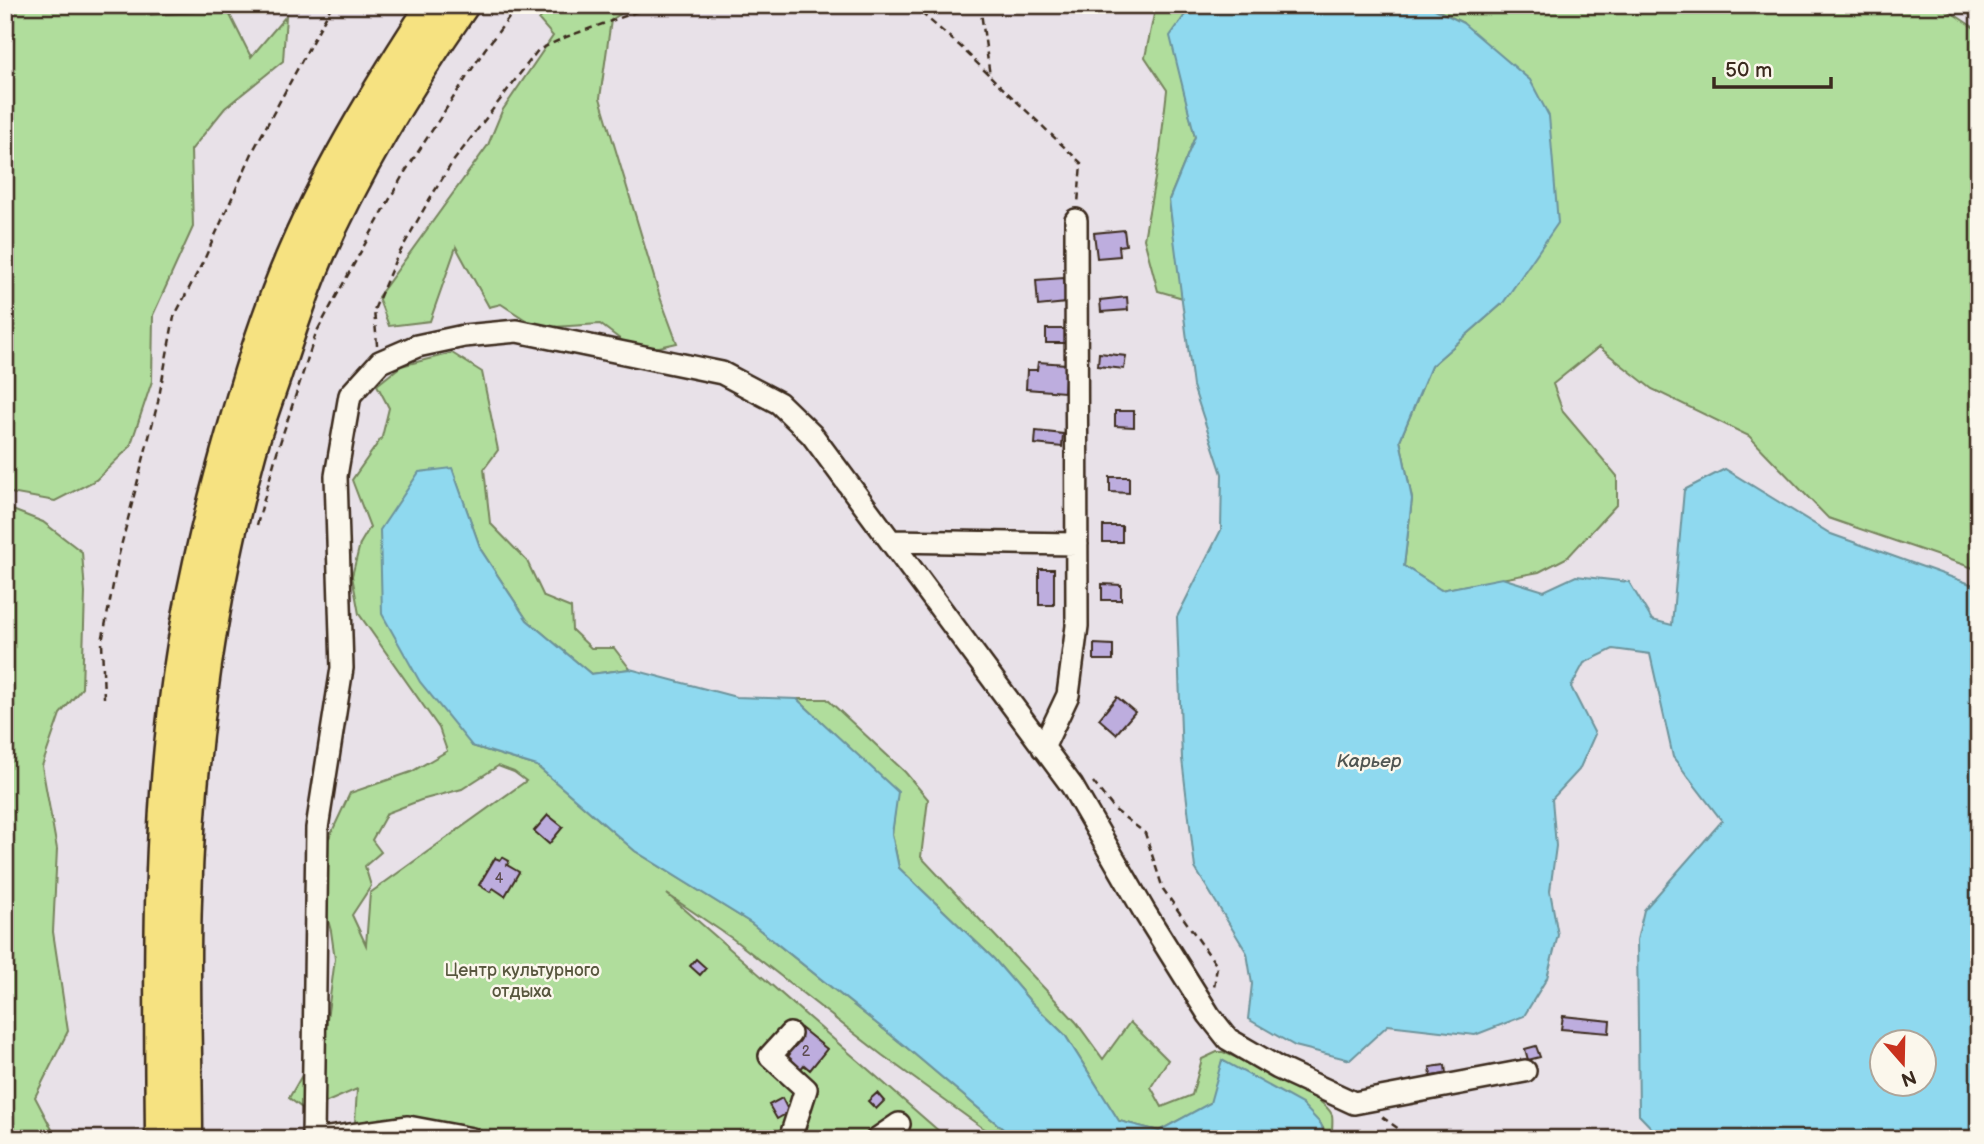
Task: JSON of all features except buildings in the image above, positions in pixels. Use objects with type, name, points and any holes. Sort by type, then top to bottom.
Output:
[{"type":"highway","points":[[162,1139],[163,899],[172,730],[180,667],[209,521],[247,381],[269,313],[296,248],[347,148],[434,5]]},
{"type":"highway","points":[[186,1139],[185,899],[197,730],[204,667],[248,455],[294,317],[317,258],[356,178],[462,5]]},
{"type":"lane","points":[[1044,748],[1068,695],[1077,625],[1076,220]]},
{"type":"lane","points":[[313,1139],[317,828],[342,668],[335,476],[350,394],[380,362],[417,346],[464,336],[517,331],[722,373],[779,402],[812,435],[1072,786],[1144,911],[1209,1015],[1228,1039],[1278,1068],[1354,1103],[1525,1071]]},
{"type":"lane","points":[[891,541],[1077,544]]},
{"type":"lane","points":[[790,1034],[770,1056],[806,1089],[790,1139]]},
{"type":"lane","points":[[877,1139],[899,1124]]},
{"type":"lane","points":[[323,1139],[408,1127],[472,1139]]},
{"type":"path","points":[[104,698],[102,642],[119,554],[158,402],[174,317],[204,260],[254,149],[332,5]]},
{"type":"path","points":[[255,530],[276,452],[316,332],[403,174],[485,49],[519,5]]},
{"type":"path","points":[[380,362],[374,330],[374,310],[395,261],[452,163],[538,50],[656,5]]},
{"type":"path","points":[[912,5],[960,46],[1081,163],[1076,220]]},
{"type":"path","points":[[980,5],[990,76]]},
{"type":"path","points":[[1092,782],[1115,810],[1145,833],[1163,889],[1217,965],[1209,1015]]},
{"type":"path","points":[[1354,1103],[1384,1118],[1413,1139]]},
{"type":"green space","points":[[5,5],[148,5],[151,15],[194,12],[199,5],[225,5],[251,57],[286,16],[283,61],[225,108],[191,150],[193,227],[153,315],[152,381],[130,447],[96,480],[55,501],[5,492]]},
{"type":"green space","points":[[551,5],[635,5],[611,20],[600,98],[660,297],[677,343],[637,352],[600,324],[554,327],[549,335],[501,304],[489,307],[456,247],[430,321],[389,326],[378,297],[488,145],[502,111],[553,36],[539,20]]},
{"type":"green space","points":[[1156,5],[1192,5],[1171,36],[1195,137],[1169,200],[1183,298],[1158,291],[1144,239],[1160,151],[1167,90],[1145,57]]},
{"type":"green space","points":[[1427,5],[1482,5],[1487,9],[1491,5],[1940,5],[1979,31],[1979,570],[1828,518],[1749,436],[1652,389],[1599,347],[1553,384],[1563,412],[1617,476],[1617,504],[1568,557],[1539,572],[1441,590],[1404,566],[1412,499],[1400,440],[1431,366],[1503,303],[1463,23]]},
{"type":"green space","name":"Центр культурного отдыха","points":[[452,353],[482,372],[498,450],[484,469],[490,523],[527,561],[544,597],[571,608],[572,630],[591,648],[614,648],[630,669],[591,674],[527,620],[481,550],[452,469],[472,746],[537,766],[635,851],[751,923],[906,1047],[1015,1139],[1001,1139],[980,1126],[882,1055],[733,939],[667,894],[948,1139],[354,1139],[357,1089],[306,1111],[289,1098],[325,1035],[335,959],[331,931],[314,870],[350,793],[411,772],[447,751],[439,728],[359,614],[352,576],[360,544],[370,527],[352,480],[382,437],[389,408],[377,385],[401,366]],"holes":[[[498,766],[514,772],[526,781],[370,893],[366,945],[352,915],[371,886],[365,866],[381,852],[372,840],[387,813],[462,789]]]},
{"type":"green space","points":[[5,507],[43,522],[82,552],[85,593],[82,688],[60,714],[42,766],[57,849],[53,932],[68,1031],[35,1097],[57,1139],[5,1139]]},
{"type":"green space","points":[[797,699],[827,699],[905,772],[928,799],[921,857],[1076,1022],[1103,1059],[1130,1022],[1168,1060],[1151,1087],[1162,1107],[1192,1095],[1202,1059],[1223,1052],[1283,1079],[1315,1098],[1332,1115],[1332,1132],[1328,1134],[1320,1124],[1222,1061],[1211,1103],[1159,1131],[1119,1121],[1065,1035],[1030,1001],[994,959],[899,868],[892,834],[897,792]]},
{"type":"water","name":"Карьер","points":[[1192,5],[1427,5],[1463,23],[1530,80],[1549,116],[1558,223],[1503,303],[1431,366],[1400,440],[1412,499],[1404,566],[1441,590],[1502,578],[1544,591],[1576,576],[1629,582],[1652,620],[1672,625],[1684,490],[1725,469],[1831,534],[1979,587],[1979,1139],[1662,1139],[1639,1115],[1637,940],[1644,910],[1722,821],[1673,757],[1650,654],[1613,649],[1584,663],[1571,687],[1595,734],[1579,770],[1552,799],[1556,846],[1550,891],[1558,935],[1547,978],[1524,1016],[1475,1035],[1388,1025],[1350,1060],[1295,1046],[1248,1019],[1252,984],[1247,953],[1195,868],[1182,759],[1177,617],[1221,530],[1222,474],[1193,386],[1169,200],[1195,137],[1170,36]]},
{"type":"water","points":[[452,468],[481,550],[527,620],[591,674],[630,669],[736,697],[797,699],[898,792],[892,834],[899,868],[994,959],[1030,1001],[1065,1035],[1119,1121],[1159,1131],[1210,1103],[1222,1060],[1302,1104],[1321,1124],[1326,1139],[1015,1139],[906,1047],[751,923],[635,851],[537,766],[472,746],[420,682],[382,614],[380,530],[419,472]]}]
